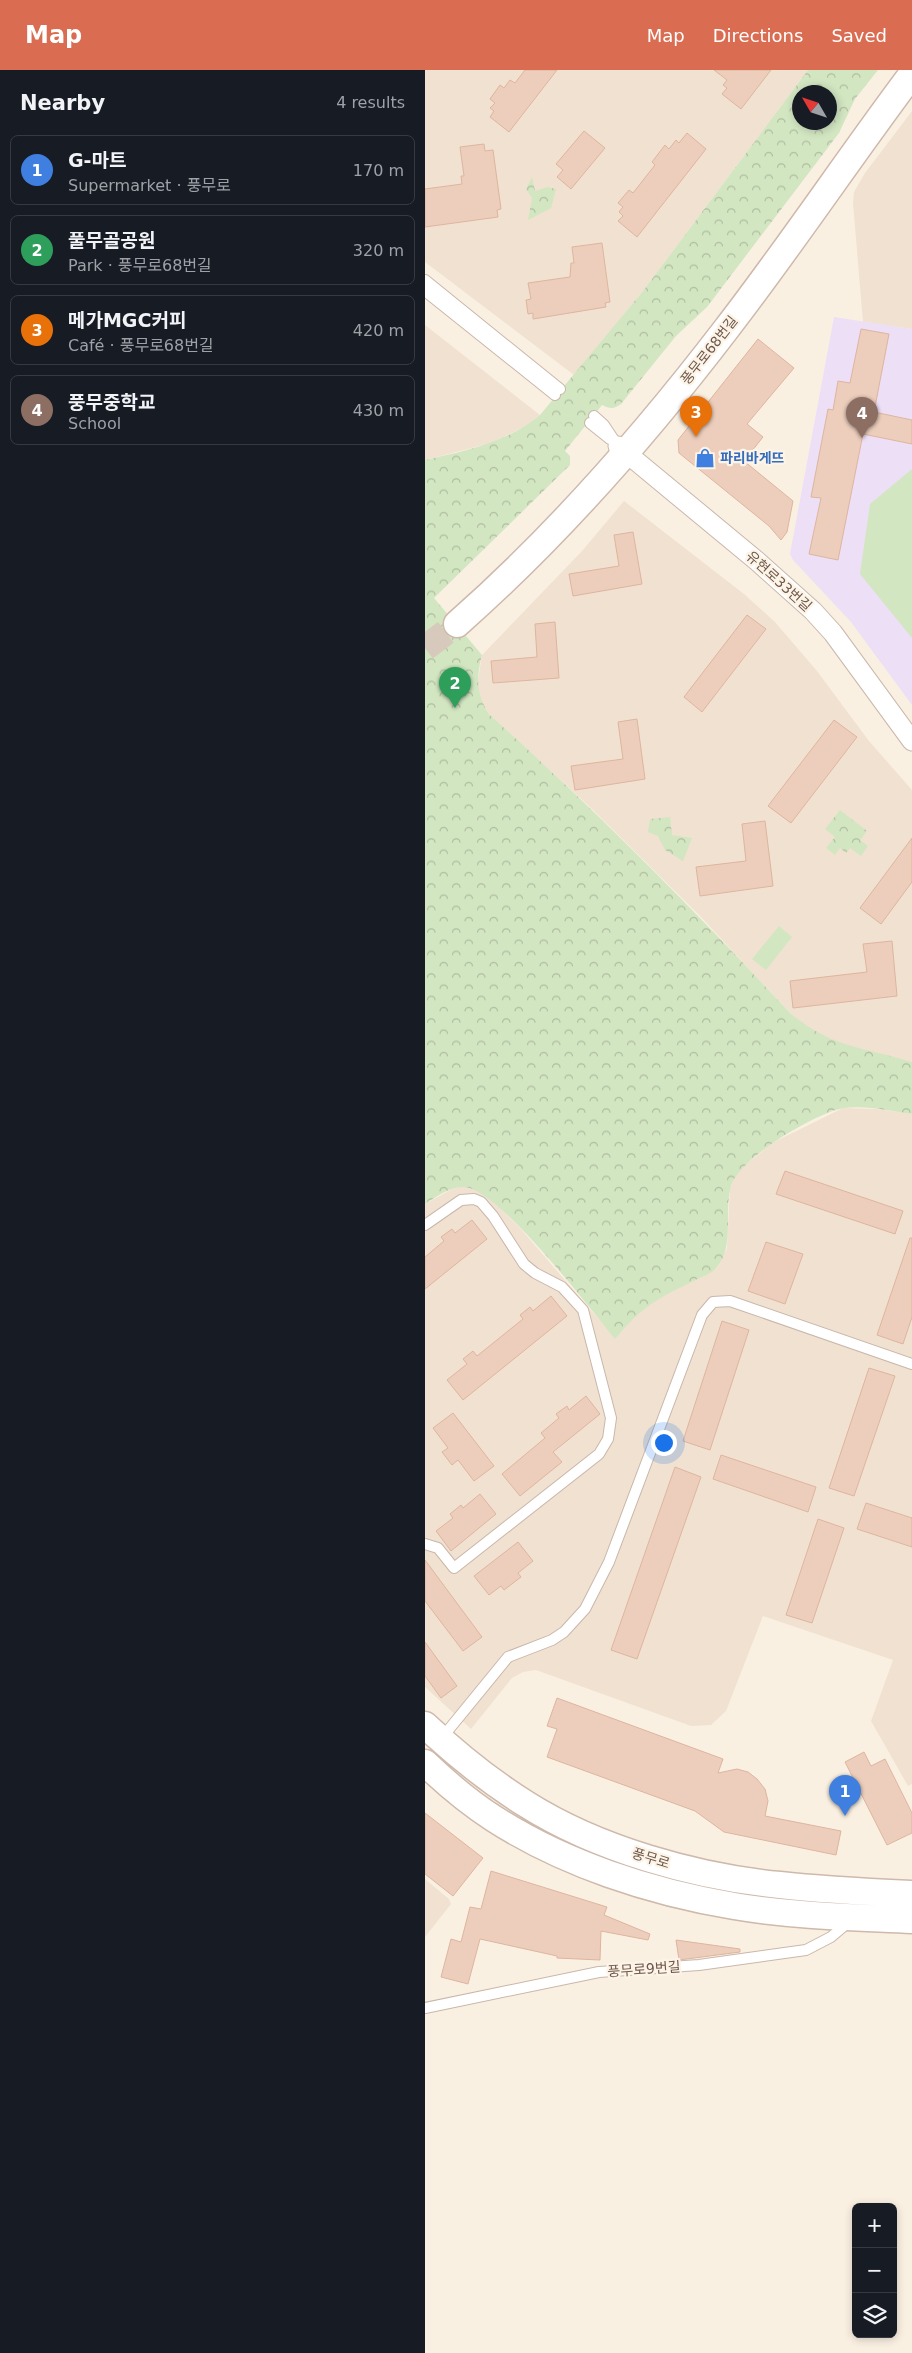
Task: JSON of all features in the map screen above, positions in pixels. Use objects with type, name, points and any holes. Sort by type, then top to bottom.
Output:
[{"type":"street","name":"풍무로68번길","points":[[622,449],[757,272],[904,70]]},
{"type":"street","name":"풍무로68번길","points":[[454,620],[622,449],[727,328],[912,74]]},
{"type":"street","name":"유현로33번길","points":[[622,449],[757,561],[813,611],[833,633],[912,741]]},
{"type":"street","name":"풍무로","points":[[433,1732],[490,1780],[527,1805],[621,1848],[661,1861],[741,1880],[779,1885],[912,1894]]},
{"type":"street","name":"풍무로","points":[[425,1763],[448,1785],[493,1818],[531,1839],[608,1872],[694,1898],[735,1906],[855,1917],[912,1920]]},
{"type":"lane","points":[[425,280],[558,392],[425,291]]},
{"type":"lane","points":[[592,419],[622,449]]},
{"type":"lane","points":[[425,1225],[453,1204],[474,1199],[487,1208],[524,1264],[535,1273],[567,1290],[585,1316],[611,1418],[608,1439],[599,1454],[454,1568],[438,1548],[425,1544]]},
{"type":"lane","points":[[433,1732],[508,1657],[552,1640],[564,1632],[585,1609],[609,1562],[702,1315],[713,1302],[730,1301],[912,1364]]},
{"type":"lane","name":"풍무로9번길","points":[[425,2008],[599,1972],[699,1965],[806,1950],[831,1937],[855,1917]]},
{"type":"shaded area","points":[[425,70],[808,70],[797,85],[792,85],[792,91],[643,291],[574,375],[425,262]]},
{"type":"shaded area","points":[[912,111],[912,329],[863,322],[853,203],[854,192],[865,173]]},
{"type":"shaded area","points":[[834,317],[912,329],[912,705],[851,622],[793,560],[790,554]]},
{"type":"shaded area","points":[[425,325],[540,415],[528,425],[491,443],[425,460]]},
{"type":"shaded area","points":[[624,501],[744,594],[775,622],[817,671],[869,741],[912,790],[912,1062],[834,1042],[806,1027],[790,1013],[701,917],[592,809],[489,714],[481,701],[477,686],[482,655],[582,551]]},
{"type":"shaded area","points":[[843,1108],[877,1109],[912,1114],[912,1784],[908,1786],[871,1721],[893,1660],[763,1616],[726,1711],[711,1725],[691,1726],[536,1670],[523,1672],[512,1678],[471,1729],[425,1687],[425,1204],[452,1189],[464,1186],[477,1189],[489,1197],[520,1228],[615,1338],[630,1321],[659,1297],[711,1272],[718,1266],[727,1248],[730,1189],[740,1169],[774,1142]]},
{"type":"shaded area","points":[[425,1879],[449,1899],[451,1904],[425,1937]]},
{"type":"green space","points":[[808,70],[878,70],[855,99],[839,133],[707,307],[676,336],[621,404],[612,408],[602,405],[565,451],[570,456],[570,465],[434,598],[482,655],[478,686],[479,693],[489,714],[643,860],[790,1013],[805,1025],[834,1040],[912,1062],[912,1114],[861,1107],[844,1108],[816,1118],[780,1138],[748,1163],[737,1175],[731,1186],[727,1243],[720,1263],[712,1272],[671,1292],[649,1306],[615,1339],[542,1251],[497,1206],[478,1192],[458,1187],[443,1193],[425,1204],[425,460],[471,449],[500,439],[528,424],[540,415],[643,291],[792,91],[792,130],[837,130],[837,85],[797,85]]},
{"type":"green space","points":[[532,177],[535,191],[547,187],[556,189],[551,208],[528,220],[532,198],[526,189]]},
{"type":"green space","points":[[912,469],[912,638],[860,574],[870,504]]},
{"type":"green space","points":[[840,810],[867,831],[860,840],[868,846],[861,856],[850,848],[846,853],[840,848],[835,855],[826,848],[835,837],[825,829]]},
{"type":"green space","points":[[670,817],[672,835],[692,838],[683,861],[665,850],[658,836],[648,832],[650,819]]},
{"type":"green space","points":[[779,926],[792,937],[766,970],[752,959]]},
{"type":"building","points":[[525,70],[557,70],[509,132],[490,117],[494,111],[490,108],[495,103],[490,99],[500,85],[504,88],[510,80],[515,83]]},
{"type":"building","points":[[714,70],[771,70],[741,109],[722,94],[727,88],[723,85],[727,80]]},
{"type":"building","points":[[584,131],[605,148],[571,189],[557,177],[563,170],[556,164]]},
{"type":"building","points":[[687,133],[706,149],[637,237],[618,221],[623,216],[619,212],[623,207],[618,203],[629,190],[633,193],[655,165],[652,162],[665,145],[669,149],[676,140],[679,143]]},
{"type":"building","points":[[484,144],[485,151],[493,150],[501,209],[497,210],[498,217],[425,227],[425,189],[462,184],[461,176],[464,176],[460,147]]},
{"type":"building","points":[[602,243],[610,302],[605,303],[606,307],[533,319],[533,313],[528,314],[526,300],[531,299],[528,283],[570,277],[571,263],[574,263],[572,247]]},
{"type":"building","points":[[861,329],[889,334],[874,412],[912,420],[912,444],[863,434],[838,560],[809,554],[821,498],[811,497],[828,409],[833,410],[838,381],[850,383]]},
{"type":"building","points":[[758,339],[794,368],[747,424],[763,437],[744,461],[793,501],[787,532],[781,540],[769,526],[679,453],[678,440]]},
{"type":"building","points":[[633,532],[642,584],[573,596],[569,574],[619,566],[614,535]]},
{"type":"building","points":[[747,615],[766,629],[702,712],[684,697]]},
{"type":"building","points":[[555,622],[559,678],[493,683],[491,661],[537,657],[535,624]]},
{"type":"building","points":[[637,719],[645,779],[575,790],[571,766],[623,759],[618,722]]},
{"type":"building","points":[[834,720],[857,737],[791,823],[768,806]]},
{"type":"building","points":[[765,821],[773,886],[700,896],[696,867],[746,861],[742,824]]},
{"type":"building","points":[[912,838],[912,882],[881,924],[860,908]]},
{"type":"building","points":[[892,941],[897,996],[793,1008],[790,981],[867,972],[863,944]]},
{"type":"building","points":[[785,1171],[903,1211],[895,1234],[776,1194]]},
{"type":"building","points":[[472,1220],[487,1239],[425,1289],[425,1257],[444,1241],[441,1237],[452,1229],[455,1233]]},
{"type":"building","points":[[910,1238],[912,1238],[912,1317],[903,1344],[877,1335]]},
{"type":"building","points":[[766,1242],[803,1254],[785,1304],[748,1291]]},
{"type":"building","points":[[551,1296],[567,1316],[463,1400],[447,1380],[467,1364],[463,1359],[473,1351],[477,1356],[523,1319],[520,1315],[530,1307],[533,1311]]},
{"type":"building","points":[[722,1321],[749,1330],[710,1450],[683,1441]]},
{"type":"building","points":[[869,1368],[895,1376],[854,1496],[829,1488]]},
{"type":"building","points":[[586,1396],[600,1414],[553,1452],[562,1462],[520,1496],[502,1474],[545,1438],[541,1433],[559,1418],[556,1414],[567,1406],[569,1410]]},
{"type":"building","points":[[453,1413],[494,1466],[474,1481],[458,1460],[452,1465],[442,1452],[448,1448],[433,1428]]},
{"type":"building","points":[[721,1455],[816,1487],[808,1512],[713,1479]]},
{"type":"building","points":[[675,1467],[701,1477],[637,1659],[611,1650]]},
{"type":"building","points":[[480,1494],[496,1514],[451,1551],[436,1531],[453,1518],[450,1514],[461,1505],[463,1508]]},
{"type":"building","points":[[866,1503],[912,1518],[912,1547],[857,1529]]},
{"type":"building","points":[[818,1519],[844,1528],[812,1623],[786,1615]]},
{"type":"building","points":[[518,1542],[533,1561],[518,1573],[521,1577],[504,1590],[501,1586],[489,1595],[474,1576]]},
{"type":"building","points":[[425,1560],[482,1637],[463,1651],[425,1601]]},
{"type":"building","points":[[425,1642],[457,1686],[441,1698],[425,1676]]},
{"type":"building","points":[[557,1698],[723,1759],[718,1773],[737,1769],[748,1772],[765,1789],[768,1801],[765,1816],[841,1831],[836,1855],[724,1832],[695,1811],[547,1757],[557,1729],[547,1726]]},
{"type":"building","points":[[864,1752],[871,1766],[885,1759],[912,1813],[912,1833],[887,1845],[845,1762]]},
{"type":"building","points":[[425,1813],[483,1858],[453,1896],[425,1874]]},
{"type":"building","points":[[491,1871],[607,1907],[604,1915],[650,1934],[648,1940],[601,1931],[600,1960],[557,1958],[557,1956],[480,1939],[468,1984],[441,1977],[451,1939],[461,1942],[470,1907],[481,1909]]},
{"type":"building","points":[[676,1940],[740,1949],[740,1952],[679,1960]]},
{"type":"tunnel","points":[[425,648],[457,624]]},
{"type":"place","name":"메가MGC커피","points":[[696,437]]},
{"type":"place","name":"풍무중학교","points":[[862,438]]},
{"type":"place","name":"파리바게뜨","points":[[705,458]]},
{"type":"place","name":"풀무골공원","points":[[455,708]]},
{"type":"place","name":"G-마트","points":[[845,1816]]}]
